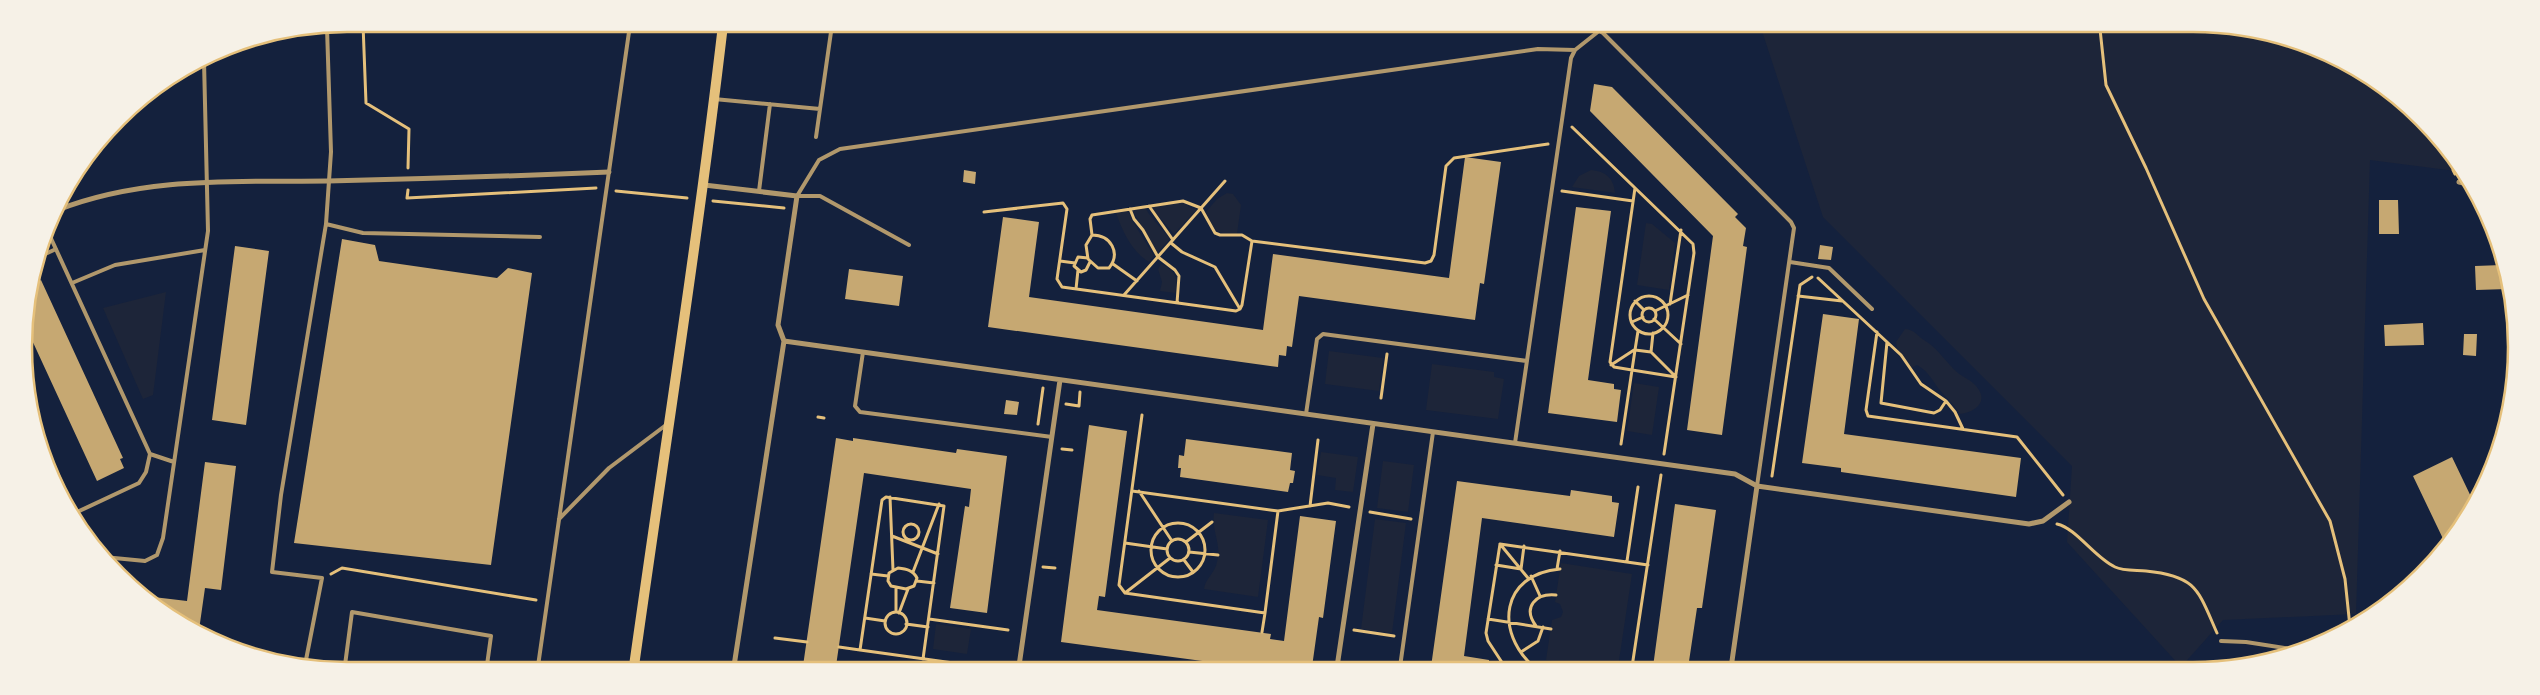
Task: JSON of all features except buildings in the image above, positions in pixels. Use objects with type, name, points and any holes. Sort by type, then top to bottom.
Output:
[{"type":"main road","points":[[635,662],[702,200],[721,32]]},
{"type":"street","points":[[65,208],[125,190],[206,182],[328,181],[608,172]]},
{"type":"street","points":[[704,185],[797,196],[778,325],[784,341],[735,662]]},
{"type":"street","points":[[784,341],[1739,475],[1757,486],[2029,524],[2043,521],[2069,502]]},
{"type":"street","points":[[1020,662],[1060,380]]},
{"type":"street","points":[[1338,662],[1373,424]]},
{"type":"street","points":[[1732,662],[1757,486]]},
{"type":"lane","points":[[539,662],[629,32]]},
{"type":"lane","points":[[816,137],[831,32]]},
{"type":"lane","points":[[305,660],[322,578],[272,572],[281,495],[326,224],[330,152],[327,33]]},
{"type":"lane","points":[[1515,443],[1571,58],[1575,50],[1594,33],[1603,33],[1791,222],[1794,233],[1757,486]]},
{"type":"lane","points":[[797,196],[819,160],[840,149],[1538,49],[1575,50]]},
{"type":"lane","points":[[114,558],[145,561],[157,555],[163,538],[208,231],[204,67]]},
{"type":"lane","points":[[714,99],[820,109]]},
{"type":"lane","points":[[759,192],[770,104]]},
{"type":"lane","points":[[797,196],[820,196],[909,245]]},
{"type":"lane","points":[[326,224],[363,233],[540,237]]},
{"type":"lane","points":[[51,239],[150,454],[146,472],[139,483],[79,511]]},
{"type":"lane","points":[[47,254],[56,250]]},
{"type":"lane","points":[[72,283],[115,265],[205,250]]},
{"type":"lane","points":[[1790,262],[1829,268],[1872,309]]},
{"type":"lane","points":[[1306,414],[1319,336],[1323,334],[1527,361]]},
{"type":"lane","points":[[863,352],[855,406],[860,412],[1052,437]]},
{"type":"lane","points":[[558,520],[608,468],[668,424]]},
{"type":"lane","points":[[1401,662],[1433,432]]},
{"type":"lane","points":[[150,454],[174,462]]},
{"type":"lane","points":[[345,662],[352,612],[491,636],[487,662]]},
{"type":"lane","points":[[2221,641],[2246,642],[2286,648]]},
{"type":"path","points":[[363,32],[366,103],[409,128],[408,198],[596,188],[795,209]]},
{"type":"path","points":[[2100,32],[2106,85],[2146,168],[2204,299],[2330,521],[2345,579],[2349,620]]},
{"type":"path","points":[[1571,126],[1693,244],[1694,253],[1681,344],[1633,662]]},
{"type":"path","points":[[1078,270],[1086,270],[1089,260],[1086,245],[1092,236],[1090,219],[1092,216],[1183,201],[1201,208],[1215,233],[1220,235],[1242,235],[1252,241],[1425,263],[1431,261],[1434,255],[1446,166],[1449,161],[1454,158],[1558,143]]},
{"type":"path","points":[[595,198],[598,173]]},
{"type":"path","points":[[1124,296],[1225,181]]},
{"type":"path","points":[[1611,366],[1635,187]]},
{"type":"path","points":[[1562,191],[1633,201]]},
{"type":"path","points":[[984,212],[1064,203],[1067,209],[1058,284],[1076,289],[1124,296],[1236,311],[1240,309]]},
{"type":"path","points":[[1149,206],[1172,241],[1182,252],[1215,268],[1240,309]]},
{"type":"path","points":[[1130,209],[1134,219],[1143,230],[1158,257],[1175,270],[1179,276],[1177,303]]},
{"type":"path","points":[[1670,304],[1680,230]]},
{"type":"path","points":[[1076,289],[1078,270],[1075,263],[1078,257],[1089,260],[1104,269],[1109,268],[1112,264],[1115,254],[1111,243],[1102,237],[1092,236]]},
{"type":"path","points":[[1240,309],[1252,241]]},
{"type":"path","points":[[1060,261],[1075,263]]},
{"type":"path","points":[[1112,264],[1137,281]]},
{"type":"path","points":[[1772,479],[1800,285],[1813,277],[1819,278],[1901,355],[1921,384],[1946,401],[1955,412],[1963,429]]},
{"type":"path","points":[[1655,311],[1688,295]]},
{"type":"path","points":[[1651,296],[1659,299],[1665,306],[1667,321],[1663,327],[1653,333],[1647,334],[1638,330],[1632,322],[1631,309],[1635,301],[1642,297],[1651,296]]},
{"type":"path","points":[[1798,296],[1843,301]]},
{"type":"path","points":[[1635,301],[1644,310]]},
{"type":"path","points":[[1644,310],[1650,308],[1655,311]]},
{"type":"path","points":[[1643,317],[1644,310]]},
{"type":"path","points":[[1654,319],[1655,311]]},
{"type":"path","points":[[1632,322],[1643,317]]},
{"type":"path","points":[[1643,317],[1647,321],[1654,319]]},
{"type":"path","points":[[1654,319],[1681,344]]},
{"type":"path","points":[[1622,444],[1638,330]]},
{"type":"path","points":[[1877,332],[1866,410],[1868,416],[2017,437],[2069,502]]},
{"type":"path","points":[[1651,352],[1653,333]]},
{"type":"path","points":[[1887,342],[1880,403],[1934,413],[1940,410],[1946,401]]},
{"type":"path","points":[[1381,398],[1389,343]]},
{"type":"path","points":[[1611,366],[1635,350],[1651,352],[1676,377]]},
{"type":"path","points":[[1611,366],[1676,377]]},
{"type":"path","points":[[1142,415],[1119,585],[1125,593],[1265,613]]},
{"type":"path","points":[[818,417],[824,418]]},
{"type":"path","points":[[1310,506],[1318,440]]},
{"type":"path","points":[[1626,561],[1638,487]]},
{"type":"path","points":[[1132,491],[1278,511],[1328,503],[1360,511],[1411,519]]},
{"type":"path","points":[[1139,492],[1172,541]]},
{"type":"path","points":[[890,497],[893,570]]},
{"type":"path","points":[[860,650],[882,500],[883,498],[890,497],[944,506],[923,659]]},
{"type":"path","points":[[913,572],[939,504]]},
{"type":"path","points":[[1262,632],[1278,511]]},
{"type":"path","points":[[2043,521],[2064,526],[2091,551],[2116,568],[2158,572],[2185,579],[2196,588],[2221,641]]},
{"type":"path","points":[[1186,542],[1212,522]]},
{"type":"path","points":[[1181,523],[1192,527],[1198,533],[1205,547],[1204,559],[1193,572],[1187,576],[1175,577],[1164,573],[1158,568],[1151,553],[1159,531],[1169,524],[1181,523]]},
{"type":"path","points":[[912,524],[918,530],[918,534],[913,540],[909,541],[905,538],[903,531],[904,527],[912,524]]},
{"type":"path","points":[[892,536],[909,541],[938,554]]},
{"type":"path","points":[[1167,548],[1172,541],[1179,539],[1186,542]]},
{"type":"path","points":[[1167,548],[1170,558],[1177,562],[1184,560],[1189,552],[1186,542]]},
{"type":"path","points":[[1125,543],[1167,548]]},
{"type":"path","points":[[1500,544],[1648,564]]},
{"type":"path","points":[[1500,544],[1486,637],[1502,662]]},
{"type":"path","points":[[1500,544],[1530,577],[1540,596]]},
{"type":"path","points":[[1521,569],[1524,546]]},
{"type":"path","points":[[1529,662],[1520,652],[1513,637],[1510,622],[1512,596],[1518,586],[1530,577],[1558,569],[1560,551]]},
{"type":"path","points":[[1189,552],[1218,556]]},
{"type":"path","points":[[1125,593],[1170,558]]},
{"type":"path","points":[[1184,560],[1193,572]]},
{"type":"path","points":[[1496,565],[1521,569]]},
{"type":"path","points":[[322,578],[342,568],[536,600]]},
{"type":"path","points":[[904,568],[913,572],[917,581],[914,586],[908,588],[896,588],[888,581],[888,576],[893,570],[904,568]]},
{"type":"path","points":[[871,574],[888,576]]},
{"type":"path","points":[[917,581],[934,583]]},
{"type":"path","points":[[896,588],[897,612]]},
{"type":"path","points":[[897,612],[905,618],[906,624],[903,631],[894,634],[886,628],[885,621],[888,615],[897,612],[908,588]]},
{"type":"path","points":[[535,610],[538,591]]},
{"type":"path","points":[[1536,626],[1530,613],[1532,604],[1540,596],[1556,595]]},
{"type":"path","points":[[865,618],[885,621]]},
{"type":"path","points":[[929,619],[1008,630]]},
{"type":"path","points":[[1488,619],[1551,629]]},
{"type":"path","points":[[906,624],[928,627]]},
{"type":"path","points":[[1520,652],[1538,641],[1543,628]]},
{"type":"path","points":[[1342,629],[1395,636]]},
{"type":"path","points":[[775,638],[807,642]]},
{"type":"path","points":[[839,647],[945,662]]},
{"type":"shaded area","points":[[1762,32],[2213,33],[2234,35],[2294,49],[2332,65],[2368,86],[2415,125],[2453,171],[2370,160],[2356,614],[2223,620],[2185,662],[2176,662],[2067,542],[2072,466],[1823,217]]},
{"type":"shaded area","points":[[1591,170],[1605,174],[1611,180],[1615,193],[1572,187],[1579,176]]},
{"type":"shaded area","points":[[1227,193],[1233,194],[1241,205],[1237,234],[1216,230],[1206,212],[1217,199]]},
{"type":"shaded area","points":[[1179,200],[1191,208],[1197,209],[1174,234],[1155,212],[1151,204]]},
{"type":"shaded area","points":[[1144,205],[1170,239],[1157,253],[1131,208]]},
{"type":"shaded area","points":[[1127,208],[1133,222],[1154,256],[1149,262],[1132,246],[1115,210]]},
{"type":"shaded area","points":[[1646,223],[1652,224],[1675,243],[1669,290],[1637,285]]},
{"type":"shaded area","points":[[1161,264],[1170,269],[1175,275],[1175,293],[1160,291],[1162,282],[1158,269]]},
{"type":"shaded area","points":[[166,292],[153,395],[143,399],[103,308]]},
{"type":"shaded area","points":[[1905,329],[1913,332],[1930,344],[1949,365],[1974,384],[1981,395],[1980,404],[1977,408],[1960,414],[1924,370],[1917,365],[1911,368],[1897,348],[1896,342]]},
{"type":"shaded area","points":[[1329,351],[1383,358],[1379,391],[1325,384]]},
{"type":"shaded area","points":[[1432,364],[1494,372],[1494,377],[1504,379],[1498,419],[1426,410]]},
{"type":"shaded area","points":[[1634,383],[1659,387],[1652,435],[1627,431]]},
{"type":"shaded area","points":[[1321,452],[1358,457],[1353,492],[1335,490],[1336,478],[1317,475]]},
{"type":"shaded area","points":[[1383,461],[1414,465],[1408,512],[1377,508]]},
{"type":"shaded area","points":[[1214,513],[1268,520],[1258,597],[1204,589],[1216,566],[1218,555],[1213,519]]},
{"type":"shaded area","points":[[1375,519],[1406,523],[1392,633],[1361,629]]},
{"type":"shaded area","points":[[1561,563],[1632,574],[1619,662],[1561,662],[1546,660],[1552,620],[1561,617],[1563,612],[1560,604],[1555,602]]},
{"type":"shaded area","points":[[936,624],[971,629],[967,654],[933,649]]}]
